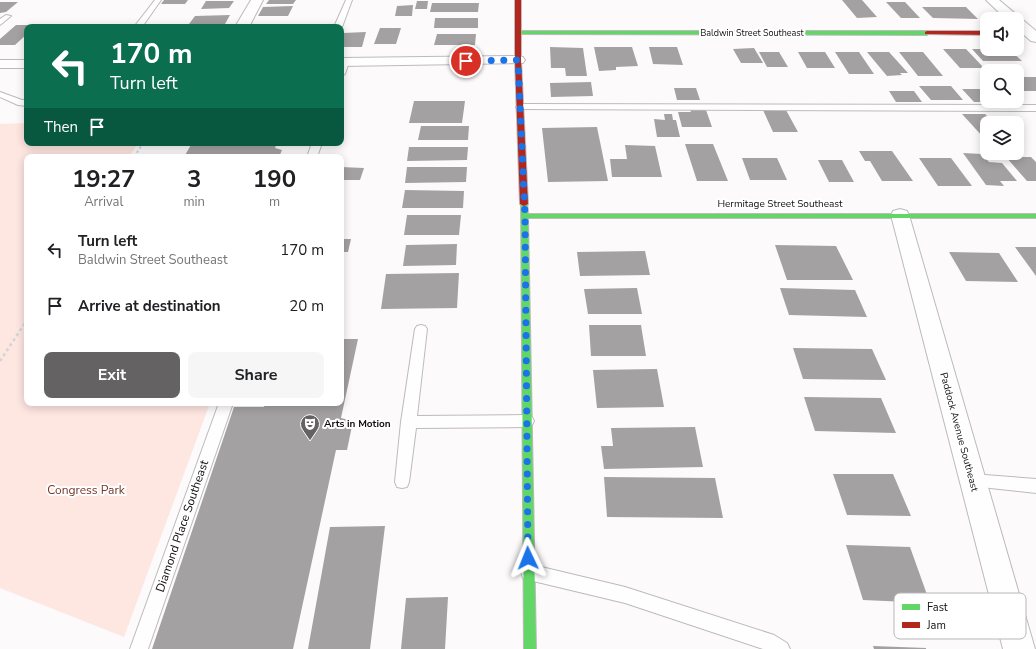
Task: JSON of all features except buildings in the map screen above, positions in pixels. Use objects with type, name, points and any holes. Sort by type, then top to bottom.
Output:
[{"type":"street","points":[[244,24],[258,0]]},
{"type":"street","points":[[518,0],[518,60],[525,216],[530,649]]},
{"type":"street","points":[[992,0],[1006,12]]},
{"type":"street","name":"Baldwin Street Southeast","points":[[518,33],[980,33]]},
{"type":"street","points":[[344,66],[518,60]]},
{"type":"street","points":[[0,64],[24,64]]},
{"type":"street","name":"Paddock Avenue Southeast","points":[[900,215],[1003,593]]},
{"type":"street","name":"Hermitage Street Southeast","points":[[525,216],[1036,216]]},
{"type":"street","name":"Paddock Avenue Southeast","points":[[1016,639],[1019,649]]},
{"type":"lane","points":[[140,24],[158,0]]},
{"type":"lane","points":[[339,24],[349,0]]},
{"type":"lane","points":[[0,23],[8,16]]},
{"type":"lane","points":[[0,94],[24,103]]},
{"type":"lane","points":[[520,107],[1036,108]]},
{"type":"lane","points":[[402,482],[408,422],[421,329]]},
{"type":"lane","name":"Diamond Place Southeast","points":[[139,649],[225,406]]},
{"type":"lane","points":[[408,422],[527,421]]},
{"type":"lane","points":[[972,480],[1036,486]]},
{"type":"lane","points":[[529,572],[625,595],[774,644],[781,649]]},
{"type":"path","points":[[0,361],[24,325]]},
{"type":"green space","name":"Congress Park","points":[[24,123],[24,146],[136,146],[131,154],[24,154],[24,406],[209,406],[124,637],[0,588],[0,124]]},
{"type":"traffic: fast","points":[[518,33],[927,33]]},
{"type":"traffic: fast","points":[[524,204],[530,649]]},
{"type":"traffic: fast","points":[[525,216],[1036,216]]},
{"type":"traffic: jam","points":[[518,0],[518,60],[524,204]]},
{"type":"traffic: jam","points":[[927,33],[980,33]]},
{"type":"place","name":"Arts in Motion","points":[[310,441]]},
{"type":"route","points":[[466,61],[518,60],[525,216],[528,558]]}]
